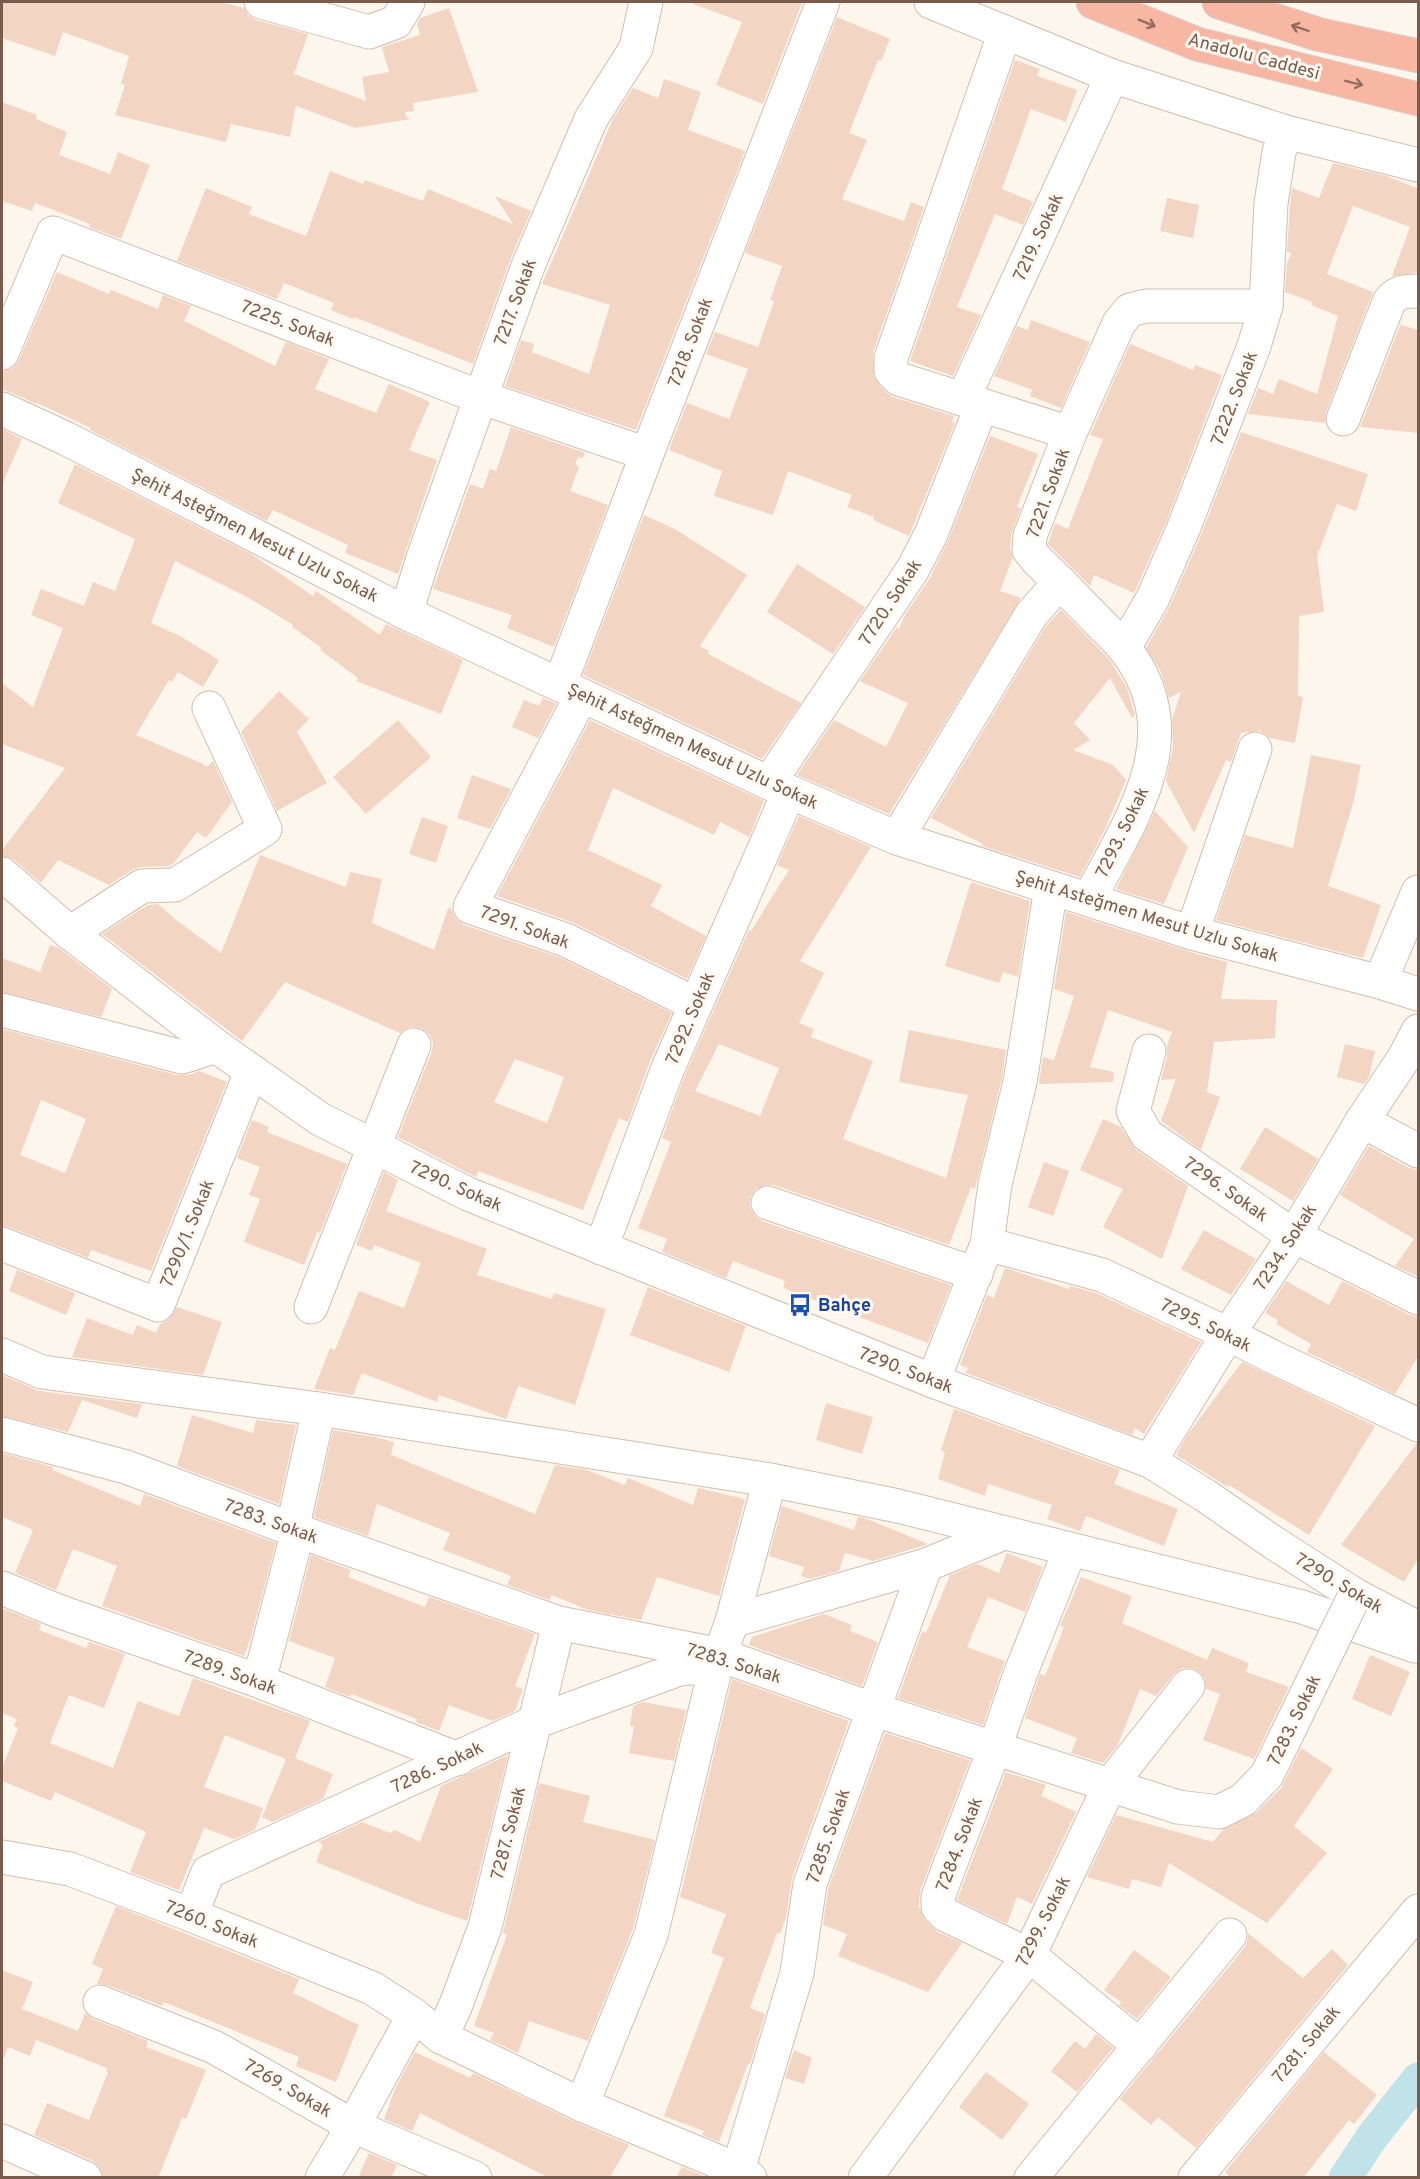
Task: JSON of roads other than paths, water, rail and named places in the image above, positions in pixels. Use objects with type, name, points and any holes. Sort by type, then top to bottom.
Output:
[{"type":"highway","name":"Anadolu Caddesi","points":[[1093,2],[1197,44],[1419,99]]},
{"type":"highway","name":"Anadolu Caddesi","points":[[1219,2],[1317,34],[1419,56]]},
{"type":"street","points":[[261,2],[369,33],[396,22],[408,2]]},
{"type":"street","name":"7217. Sokak","points":[[406,613],[480,397],[528,266],[591,119],[636,48],[646,2]]},
{"type":"street","name":"7218. Sokak","points":[[570,691],[647,454],[823,2]]},
{"type":"street","points":[[931,2],[1112,76],[1286,132],[1419,165]]},
{"type":"street","points":[[1005,33],[891,358],[891,371],[898,378],[1070,433]]},
{"type":"street","name":"7219. Sokak","points":[[972,402],[1112,76]]},
{"type":"street","name":"7222. Sokak","points":[[1124,648],[1154,598],[1254,346],[1266,306],[1271,203],[1279,152],[1286,132]]},
{"type":"street","name":"7225. Sokak","points":[[2,354],[53,233],[480,397],[647,454]]},
{"type":"street","points":[[1343,419],[1389,302],[1394,294],[1419,291]]},
{"type":"street","name":"7221. Sokak","points":[[1059,582],[1029,550],[1030,536],[1070,433],[1119,323],[1130,310],[1146,306],[1266,306]]},
{"type":"street","name":"7720. Sokak","points":[[779,788],[913,569],[931,534],[972,402]]},
{"type":"street","name":"Şehit Asteğmen Mesut Uzlu Sokak","points":[[2,409],[67,439],[406,613],[779,788],[897,838],[1192,933],[1419,994]]},
{"type":"street","points":[[897,838],[1031,615],[1059,582]]},
{"type":"street","name":"7293. Sokak","points":[[1059,582],[1124,648],[1145,683],[1154,705],[1155,741],[1149,777],[1134,813],[1089,899]]},
{"type":"street","name":"7291. Sokak","points":[[570,691],[470,907],[566,940],[695,1004]]},
{"type":"street","points":[[70,933],[142,886],[175,885],[265,828],[209,708]]},
{"type":"street","points":[[1192,933],[1255,749]]},
{"type":"street","name":"7292. Sokak","points":[[601,1248],[668,1068],[779,788]]},
{"type":"street","name":"7290. Sokak","points":[[2,874],[70,933],[251,1072],[320,1119],[373,1148],[468,1194],[601,1248],[933,1381],[1150,1461],[1354,1596],[1419,1628]]},
{"type":"street","points":[[933,1381],[982,1259],[995,1185],[1020,1082],[1051,888]]},
{"type":"street","points":[[1380,982],[1419,892]]},
{"type":"street","points":[[2,1010],[182,1057],[216,1046]]},
{"type":"street","name":"7234. Sokak","points":[[1150,1461],[1228,1334],[1294,1236],[1362,1121],[1419,1031]]},
{"type":"street","points":[[311,1307],[414,1045]]},
{"type":"street","name":"7296. Sokak","points":[[1149,1051],[1133,1111],[1147,1135],[1294,1236],[1419,1299]]},
{"type":"street","name":"7290/1. Sokak","points":[[2,1244],[158,1305],[251,1072]]},
{"type":"street","points":[[1362,1121],[1419,1151]]},
{"type":"street","name":"7295. Sokak","points":[[768,1203],[982,1259],[1102,1275],[1419,1425]]},
{"type":"street","points":[[2,1355],[42,1372],[319,1409],[770,1480],[898,1506],[1302,1607],[1408,1642],[1419,1648]]},
{"type":"street","points":[[256,1680],[264,1662],[298,1531],[295,1517],[319,1409]]},
{"type":"street","name":"7283. Sokak","points":[[2,1434],[126,1467],[298,1531],[559,1623],[718,1660],[1178,1807],[1219,1812],[1243,1800],[1267,1775],[1354,1596]]},
{"type":"street","points":[[582,2105],[651,1935],[718,1660],[732,1621],[770,1480]]},
{"type":"street","points":[[732,1621],[926,1565],[1004,1533]]},
{"type":"street","name":"7284. Sokak","points":[[1070,1550],[1021,1672],[938,1897],[938,1907],[946,1915],[1029,1955],[1140,2046]]},
{"type":"street","name":"7285. Sokak","points":[[744,2174],[797,1974],[810,1884],[926,1565]]},
{"type":"street","name":"7289. Sokak","points":[[2,1588],[58,1611],[256,1680],[458,1759]]},
{"type":"street","name":"7287. Sokak","points":[[441,2037],[455,2007],[485,1927],[559,1623]]},
{"type":"street","name":"7286. Sokak","points":[[191,1915],[208,1872],[535,1722],[679,1669],[718,1660]]},
{"type":"street","name":"7299. Sokak","points":[[865,2178],[1029,1955],[1110,1785],[1188,1686]]},
{"type":"street","name":"7260. Sokak","points":[[2,1857],[70,1869],[191,1915],[372,1989],[414,2015],[441,2037],[582,2105],[744,2174]]},
{"type":"street","name":"7281. Sokak","points":[[1196,2178],[1419,1911]]},
{"type":"street","points":[[1031,2178],[1230,1935]]},
{"type":"street","name":"7269. Sokak","points":[[100,2002],[214,2047],[353,2126],[475,2178]]},
{"type":"street","points":[[322,2178],[414,2015]]},
{"type":"street","points":[[2,2141],[85,2178]]},
{"type":"waterway","points":[[1345,2178],[1372,2137],[1418,2079]]},
{"type":"place","name":"Bahçe","points":[[800,1305]]}]
